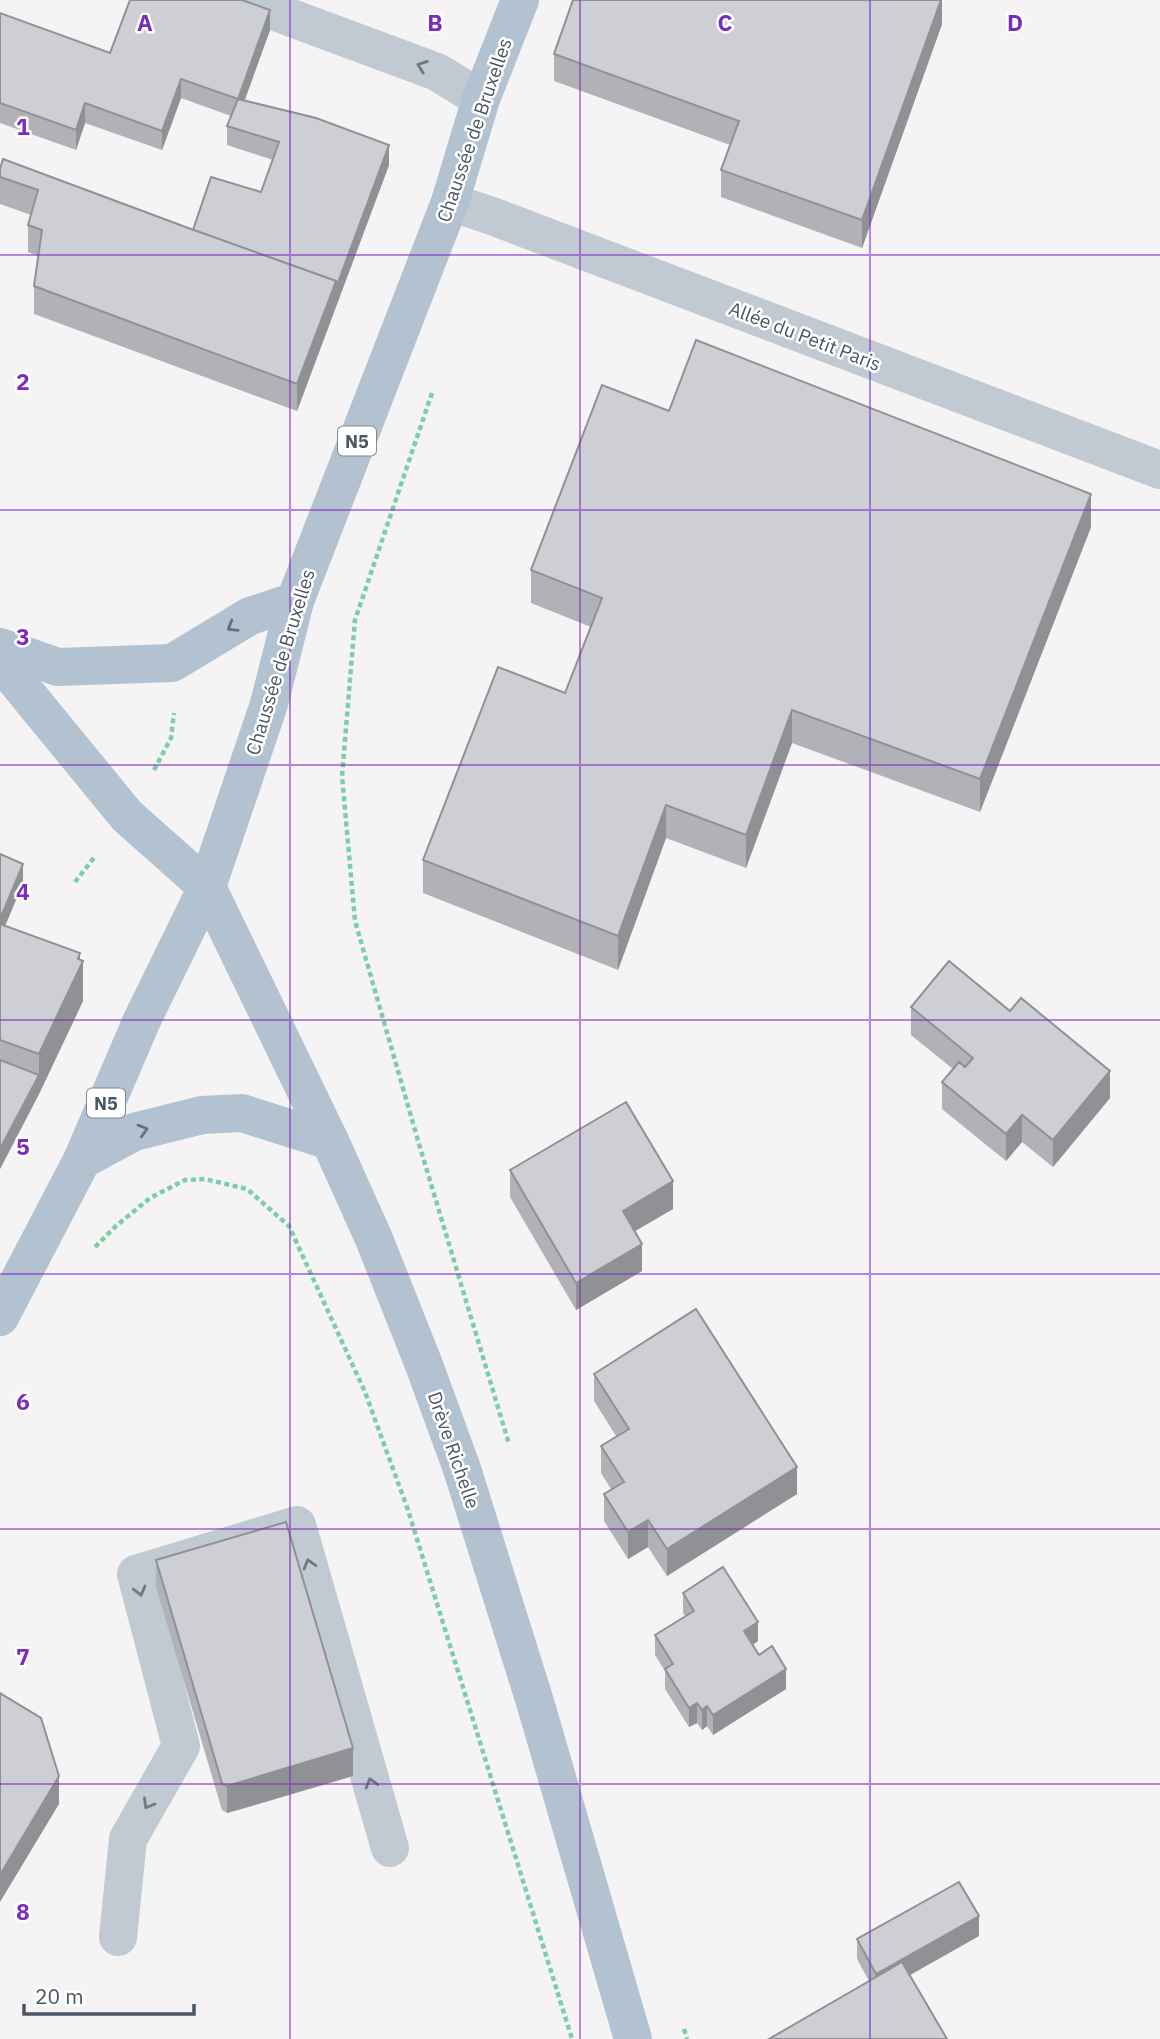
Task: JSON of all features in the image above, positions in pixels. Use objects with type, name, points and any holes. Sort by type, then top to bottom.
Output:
[{"type":"main road","name":"Chaussée de Bruxelles","points":[[0,1317],[82,1160],[142,1020],[207,887],[269,704],[295,601],[450,202],[481,99],[520,0]]},
{"type":"main road","points":[[0,648],[58,667],[172,663],[250,616],[295,601]]},
{"type":"main road","points":[[0,661],[127,816],[207,887]]},
{"type":"main road","name":"Drève Richelle","points":[[207,887],[330,1142],[374,1239],[424,1365],[462,1469],[536,1702],[633,2039]]},
{"type":"main road","points":[[82,1160],[134,1132],[202,1115],[242,1113],[330,1142]]},
{"type":"street","points":[[243,0],[437,72],[481,99]]},
{"type":"street","name":"Allée du Petit Paris","points":[[450,202],[1160,470]]},
{"type":"street","points":[[118,1937],[128,1839],[181,1746],[136,1574],[297,1525],[390,1848]]},
{"type":"path","points":[[435,385],[355,620],[342,776],[355,921],[511,1451]]},
{"type":"path","points":[[86,1256],[150,1198],[185,1180],[205,1179],[247,1189],[289,1226],[365,1392],[408,1510],[572,2039]]},
{"type":"path","points":[[683,2026],[687,2039]]},
{"type":"building","points":[[130,0],[242,0],[270,10],[238,99],[181,79],[162,131],[85,103],[76,130],[0,103],[0,13],[110,53]]},
{"type":"building","points":[[573,0],[941,0],[862,220],[721,170],[739,121],[554,54]]},
{"type":"building","points":[[238,99],[316,118],[389,145],[336,288],[336,281],[193,230],[211,177],[261,192],[279,142],[227,126]]},
{"type":"building","points":[[3,159],[336,281],[297,384],[34,286],[42,230],[28,225],[38,190],[0,177]]},
{"type":"building","points":[[696,340],[1091,494],[980,779],[792,710],[746,835],[666,805],[618,936],[423,860],[498,667],[565,693],[602,598],[531,570],[602,385],[669,411]]},
{"type":"building","points":[[0,854],[23,864],[0,919]]},
{"type":"building","points":[[0,924],[80,953],[78,959],[83,961],[39,1054],[0,1040]]},
{"type":"building","points":[[949,961],[1010,1011],[1021,998],[1110,1071],[1053,1140],[1022,1115],[1006,1134],[942,1082],[959,1062],[965,1067],[973,1058],[911,1007]]},
{"type":"building","points":[[0,1060],[39,1075],[0,1149]]},
{"type":"building","points":[[626,1102],[673,1181],[623,1211],[642,1244],[576,1283],[510,1170]]},
{"type":"building","points":[[696,1309],[797,1467],[667,1549],[648,1520],[628,1532],[604,1494],[624,1482],[601,1446],[629,1429],[594,1374]]},
{"type":"building","points":[[286,1522],[353,1748],[227,1786],[222,1783],[156,1560]]},
{"type":"building","points":[[723,1567],[758,1622],[744,1631],[759,1655],[772,1646],[786,1669],[713,1715],[707,1706],[702,1710],[697,1703],[689,1708],[665,1669],[673,1664],[655,1635],[694,1611],[683,1593]]},
{"type":"building","points":[[0,1693],[41,1718],[59,1776],[0,1875]]},
{"type":"building","points":[[959,1882],[979,1916],[876,1974],[857,1939]]},
{"type":"building","points":[[902,1962],[947,2039],[769,2039]]}]
